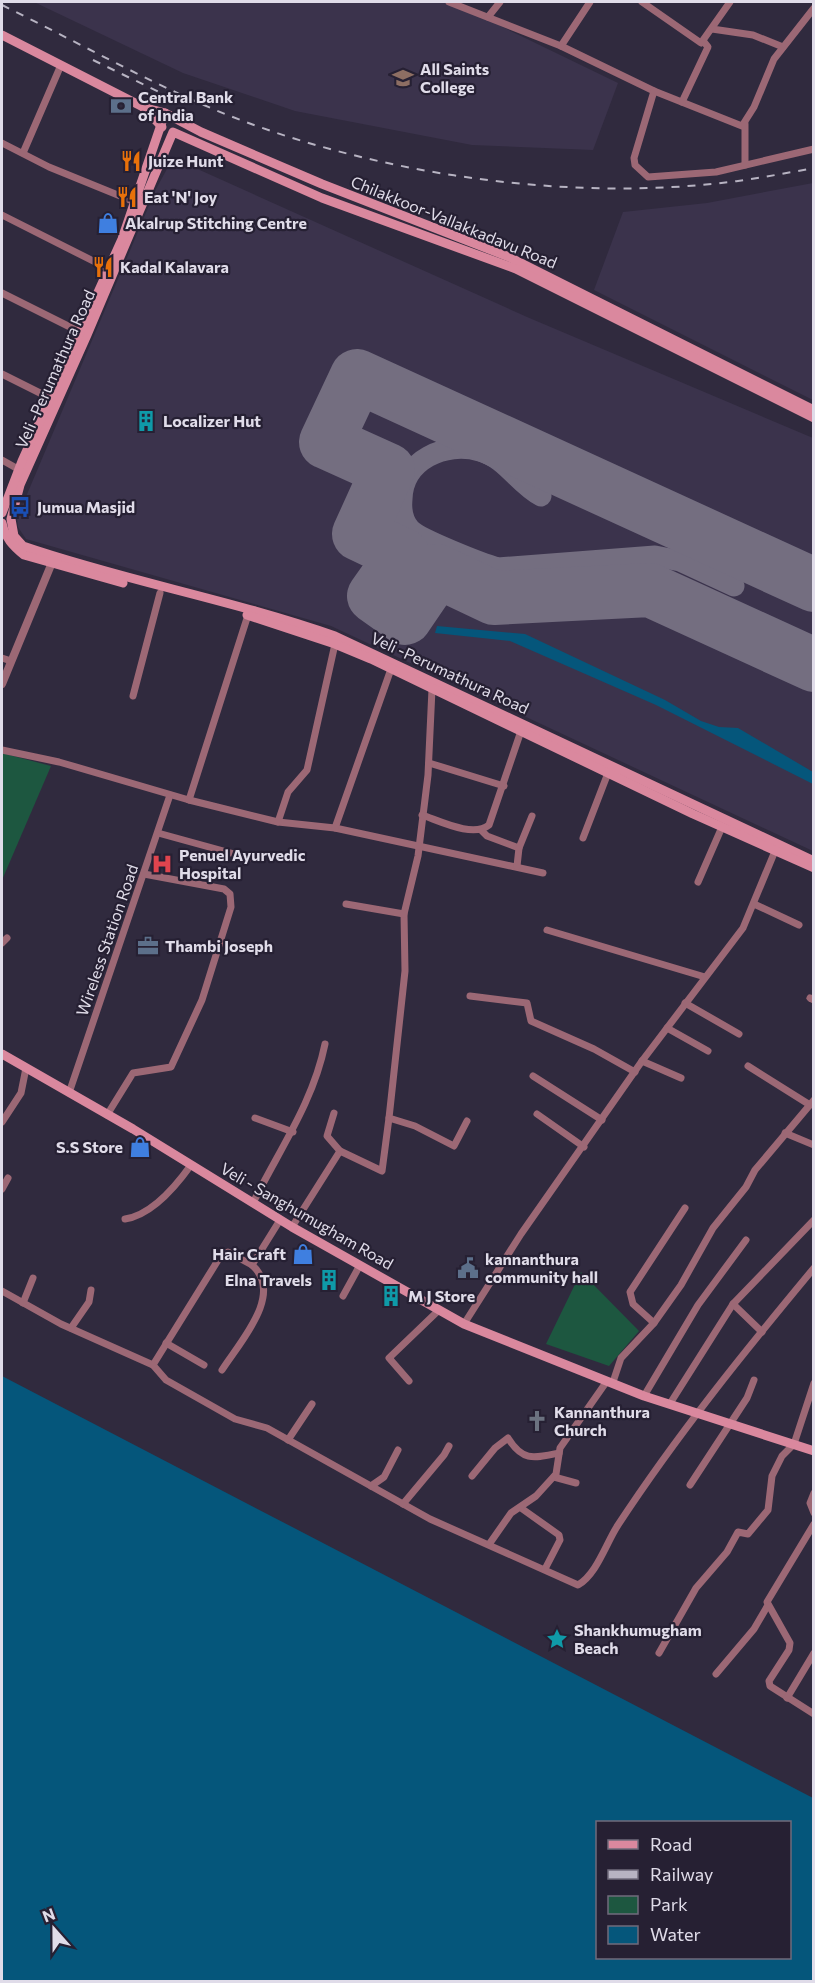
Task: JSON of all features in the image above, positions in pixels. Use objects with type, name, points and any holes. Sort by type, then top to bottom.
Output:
[{"type":"main road","points":[[2,34],[143,107],[160,125],[172,132],[322,198],[516,269],[813,418]]},
{"type":"main road","name":"Chilakkoor-Vallakkadavu Road","points":[[143,107],[165,113],[201,132],[322,184],[509,258],[813,410]]},
{"type":"main road","points":[[2,513],[18,469],[109,268],[165,113]]},
{"type":"main road","points":[[172,132],[178,119]]},
{"type":"main road","name":"Veli -Perumathura Road","points":[[172,132],[96,314],[20,485],[11,519],[14,536],[18,541],[23,546],[127,579],[275,616],[335,636],[813,861]]},
{"type":"main road","points":[[196,143],[201,132]]},
{"type":"main road","points":[[2,523],[4,533],[24,555],[51,565],[248,615],[335,644],[813,868]]},
{"type":"main road","name":"Veli - Sanghumugham Road","points":[[2,1054],[280,1220],[464,1324],[644,1395],[813,1451]]},
{"type":"street","points":[[448,2],[561,46],[654,91],[737,125],[745,124]]},
{"type":"street","points":[[488,17],[500,2]]},
{"type":"street","points":[[561,46],[590,2]]},
{"type":"street","points":[[642,2],[698,42],[704,42]]},
{"type":"street","points":[[704,42],[730,2]]},
{"type":"street","points":[[745,165],[745,124],[774,59],[813,8]]},
{"type":"street","points":[[712,29],[753,35],[783,47]]},
{"type":"street","points":[[682,102],[708,47],[704,42]]},
{"type":"street","points":[[23,153],[60,65]]},
{"type":"street","points":[[654,91],[634,158],[636,165],[648,177],[716,172],[813,149]]},
{"type":"street","points":[[2,143],[49,167],[135,201]]},
{"type":"street","points":[[2,214],[109,268]]},
{"type":"street","points":[[2,292],[80,332]]},
{"type":"street","points":[[2,374],[50,398]]},
{"type":"street","points":[[2,460],[18,469]]},
{"type":"street","points":[[2,684],[51,565]]},
{"type":"street","points":[[133,696],[160,593]]},
{"type":"street","points":[[189,800],[248,615]]},
{"type":"street","points":[[278,822],[288,792],[307,770],[335,644]]},
{"type":"street","points":[[2,658],[11,661]]},
{"type":"street","points":[[335,828],[391,669]]},
{"type":"street","points":[[334,1113],[327,1136],[340,1150],[382,1171],[405,971],[404,914],[418,846],[429,763],[432,689]]},
{"type":"street","points":[[482,831],[489,825],[521,731]]},
{"type":"street","points":[[2,750],[59,762],[170,795],[278,822],[335,828],[543,873]]},
{"type":"street","points":[[429,763],[504,786]]},
{"type":"street","points":[[583,838],[608,773]]},
{"type":"street","name":"Wireless Station Road","points":[[69,1093],[170,795]]},
{"type":"street","points":[[422,815],[471,830],[482,831],[487,836],[519,848]]},
{"type":"street","points":[[517,866],[519,848],[532,816]]},
{"type":"street","points":[[698,882],[722,827]]},
{"type":"street","points":[[158,833],[249,858]]},
{"type":"street","points":[[464,1324],[521,1234],[642,1061],[743,928],[775,851]]},
{"type":"street","points":[[107,1115],[133,1073],[171,1067],[202,1000],[231,907],[230,894],[224,890],[144,874]]},
{"type":"street","points":[[346,904],[404,914]]},
{"type":"street","points":[[754,904],[800,926]]},
{"type":"street","points":[[546,930],[705,977]]},
{"type":"street","points":[[470,996],[527,1003],[531,1021],[594,1049],[635,1072]]},
{"type":"street","points":[[685,1003],[739,1034]]},
{"type":"street","points":[[667,1028],[708,1051]]},
{"type":"street","points":[[253,1203],[293,1131],[320,1070],[325,1044]]},
{"type":"street","points":[[642,1061],[681,1078]]},
{"type":"street","points":[[490,1543],[511,1514],[554,1477],[559,1469],[559,1453],[610,1382],[621,1358],[654,1323],[681,1285],[713,1228],[785,1134],[812,1103],[748,1066]]},
{"type":"street","points":[[2,1122],[21,1093],[26,1068]]},
{"type":"street","points":[[533,1076],[602,1120]]},
{"type":"street","points":[[537,1114],[584,1147]]},
{"type":"street","points":[[255,1118],[293,1131]]},
{"type":"street","points":[[389,1118],[415,1126],[454,1146],[467,1121]]},
{"type":"street","points":[[785,1134],[813,1145]]},
{"type":"street","points":[[292,1227],[340,1150]]},
{"type":"street","points":[[125,1219],[137,1218],[175,1187],[191,1165]]},
{"type":"street","points":[[2,1189],[8,1178]]},
{"type":"street","points":[[654,1323],[633,1304],[630,1292],[685,1208]]},
{"type":"street","points":[[252,1265],[280,1220]]},
{"type":"street","points":[[670,1402],[732,1304],[813,1220]]},
{"type":"street","points":[[644,1395],[698,1305],[746,1240]]},
{"type":"street","points":[[153,1365],[224,1253],[228,1252],[252,1265],[264,1278],[264,1295],[259,1310],[222,1370]]},
{"type":"street","points":[[343,1296],[360,1265]]},
{"type":"street","points":[[2,1291],[70,1328],[153,1365],[175,1385],[235,1419],[267,1428],[430,1519],[490,1543],[578,1585],[583,1582],[634,1501],[699,1412],[813,1268]]},
{"type":"street","points":[[23,1303],[33,1278]]},
{"type":"street","points":[[70,1328],[89,1302],[91,1290]]},
{"type":"street","points":[[732,1304],[762,1332]]},
{"type":"street","points":[[409,1381],[389,1358],[439,1310]]},
{"type":"street","points":[[166,1343],[204,1365]]},
{"type":"street","points":[[690,1485],[747,1398],[754,1380]]},
{"type":"street","points":[[659,1653],[696,1587],[727,1552],[738,1532],[748,1534],[768,1510],[772,1476],[782,1456],[794,1444],[813,1383]]},
{"type":"street","points":[[806,1403],[813,1407]]},
{"type":"street","points":[[288,1440],[312,1404]]},
{"type":"street","points":[[472,1476],[495,1448],[508,1438],[516,1451],[533,1458],[559,1453]]},
{"type":"street","points":[[403,1504],[449,1446]]},
{"type":"street","points":[[371,1486],[384,1477],[398,1450]]},
{"type":"street","points":[[554,1477],[576,1483]]},
{"type":"street","points":[[813,1492],[810,1503],[813,1513]]},
{"type":"street","points":[[520,1508],[559,1535],[560,1540],[545,1569]]},
{"type":"street","points":[[716,1674],[753,1629],[768,1605],[769,1594],[813,1524]]},
{"type":"street","points":[[768,1605],[790,1643],[789,1650],[769,1681],[770,1686],[813,1714]]},
{"type":"street","points":[[787,1698],[813,1653]]},
{"type":"shaded area","name":"All Saints College","points":[[34,2],[451,2],[618,83],[593,150],[472,145],[295,111],[183,73]]},
{"type":"shaded area","points":[[173,158],[527,317],[813,438],[813,851],[331,626],[26,539],[18,527],[17,518],[156,189]]},
{"type":"shaded area","points":[[813,183],[813,400],[594,290],[623,212],[707,203]]},
{"type":"green space","points":[[2,753],[51,766],[2,880]]},
{"type":"green space","points":[[581,1272],[639,1331],[609,1366],[546,1344]]},
{"type":"water","points":[[437,626],[525,634],[665,700],[701,721],[719,727],[738,728],[813,772],[813,784],[656,705],[510,641],[435,633]]},
{"type":"water","points":[[2,1376],[813,1798],[813,1981],[2,1981]]},
{"type":"taxiway","points":[[541,496],[489,454],[467,449],[453,449],[428,457],[418,464],[404,485],[402,507],[410,529],[425,539],[498,568],[655,556],[680,561],[734,586]]},
{"type":"runway","points":[[814,585],[357,376],[326,442],[388,470],[359,534],[403,555],[374,596],[405,618],[437,571],[494,598],[650,590],[814,665]]},
{"type":"railway","points":[[2,5],[213,109],[328,149],[390,164],[452,175],[579,188],[701,185],[814,168]]},
{"type":"railway","points":[[93,60],[163,94]]},
{"type":"place","name":"All Saints College","points":[[403,78]]},
{"type":"place","name":"Central Bank of India","points":[[121,106]]},
{"type":"place","name":"Juize Hunt","points":[[131,161]]},
{"type":"place","name":"Eat 'N' Joy","points":[[127,197]]},
{"type":"place","name":"Akalrup Stitching Centre","points":[[108,223]]},
{"type":"place","name":"Kadal Kalavara","points":[[103,267]]},
{"type":"place","name":"Localizer Hut","points":[[146,421]]},
{"type":"place","name":"Jumua Masjid","points":[[20,507]]},
{"type":"place","name":"Penuel Ayurvedic Hospital","points":[[162,864]]},
{"type":"place","name":"Thambi Joseph","points":[[148,946]]},
{"type":"place","name":"S.S Store","points":[[140,1147]]},
{"type":"place","name":"Hair Craft","points":[[303,1254]]},
{"type":"place","name":"kannanthura community hall","points":[[468,1268]]},
{"type":"place","name":"Elna Travels","points":[[329,1280]]},
{"type":"place","name":"M J Store","points":[[391,1296]]},
{"type":"place","name":"Kannanthura Church","points":[[537,1421]]},
{"type":"place","name":"Shankhumugham Beach","points":[[557,1639]]}]
